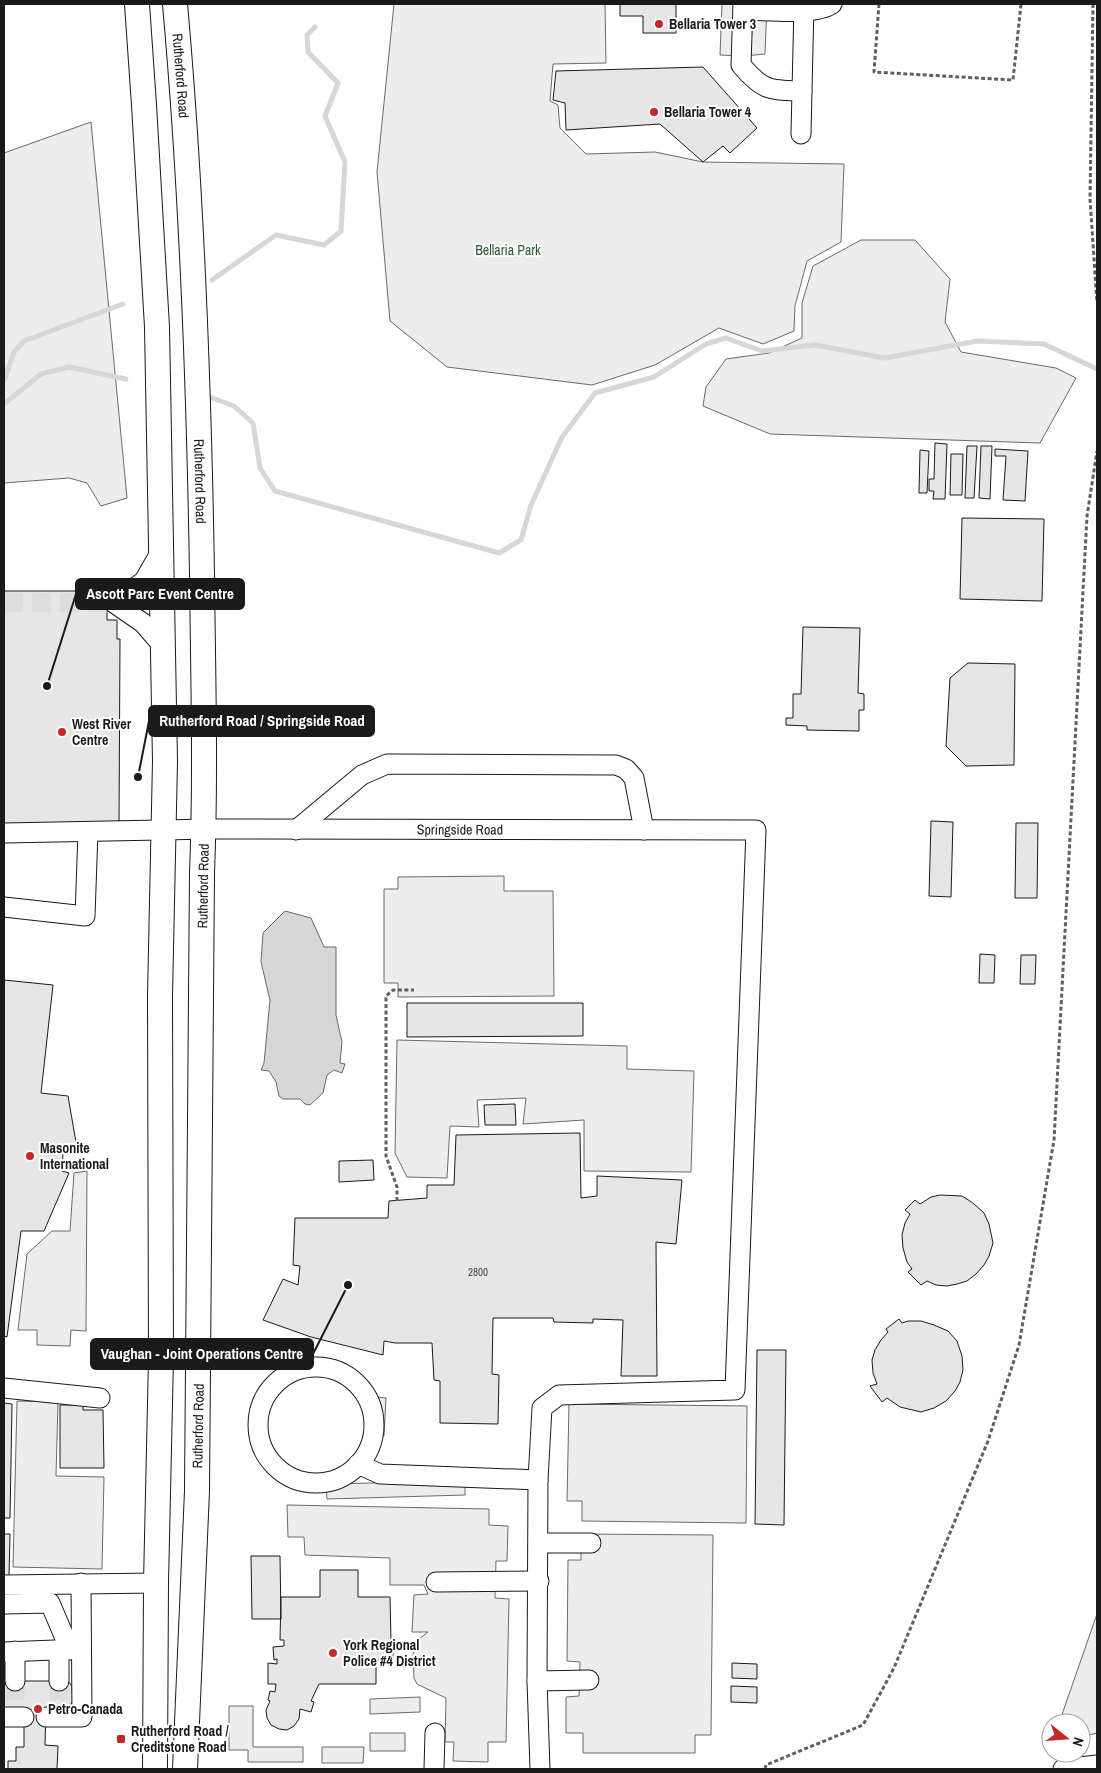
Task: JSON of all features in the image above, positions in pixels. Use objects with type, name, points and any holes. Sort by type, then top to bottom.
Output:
[{"type":"main road","points":[[137,4],[157,327],[165,830],[160,996],[160,1358],[155,1769]]},
{"type":"main road","name":"Rutherford Road","points":[[175,4],[190,202],[200,471],[204,771],[197,1491],[185,1769]]},
{"type":"street","points":[[802,91],[773,90],[754,81],[741,66],[743,7],[827,8],[832,4]]},
{"type":"street","points":[[800,134],[804,7]]},
{"type":"street","points":[[160,553],[144,580],[114,603],[143,623],[163,646]]},
{"type":"street","points":[[296,830],[362,775],[387,764],[407,764],[616,765],[626,769],[634,778],[644,830]]},
{"type":"street","name":"Springside Road","points":[[4,833],[165,830],[756,830],[735,1390],[559,1395],[542,1408],[538,1480]]},
{"type":"street","points":[[4,907],[85,916],[88,832]]},
{"type":"street","points":[[320,1366],[338,1371],[354,1381],[366,1395],[372,1412],[373,1431],[368,1449],[358,1464],[342,1476],[324,1482],[304,1482],[286,1474],[271,1462],[261,1444],[258,1425],[261,1406],[270,1388],[284,1376],[301,1368],[320,1366]]},
{"type":"street","points":[[4,1388],[100,1398]]},
{"type":"street","points":[[358,1464],[380,1474],[538,1480],[539,1581],[537,1681],[540,1769]]},
{"type":"street","points":[[539,1543],[591,1543]]},
{"type":"street","points":[[436,1582],[539,1581]]},
{"type":"street","points":[[4,1585],[156,1583]]},
{"type":"street","points":[[59,1681],[70,1650],[81,1584]]},
{"type":"street","points":[[4,1604],[50,1603],[70,1650],[82,1717],[55,1714]]},
{"type":"street","points":[[15,1681],[9,1651],[70,1650]]},
{"type":"street","points":[[537,1681],[590,1680]]},
{"type":"street","points":[[434,1733],[434,1769]]},
{"type":"street","points":[[1063,1769],[1097,1765]]},
{"type":"path","points":[[879,4],[874,72],[1013,80],[1021,4]]},
{"type":"path","points":[[1093,4],[1090,199],[1097,303]]},
{"type":"path","points":[[765,1769],[766,1765],[864,1725],[894,1668],[988,1441],[1020,1345],[1054,1140],[1087,516],[1097,451]]},
{"type":"path","points":[[397,1201],[397,1187],[386,1156],[386,996],[393,990],[414,990]]},
{"type":"shaded area","name":"Bellaria Park","points":[[394,4],[605,4],[606,63],[553,64],[550,101],[558,105],[560,128],[586,154],[655,152],[703,162],[844,164],[841,242],[807,261],[795,306],[794,331],[763,344],[719,328],[655,365],[592,385],[447,367],[390,321],[377,172]]},
{"type":"shaded area","points":[[722,4],[767,4],[765,54],[744,56],[720,55]]},
{"type":"shaded area","points":[[91,122],[127,498],[101,506],[87,483],[69,478],[4,483],[4,153]]},
{"type":"shaded area","points":[[861,240],[915,240],[950,279],[945,322],[961,352],[1056,368],[1076,378],[1040,443],[770,434],[703,406],[706,387],[726,359],[769,353],[802,338],[802,303],[813,266]]},
{"type":"shaded area","points":[[504,876],[504,891],[553,891],[554,996],[398,997],[398,983],[384,983],[384,889],[398,889],[398,877]]},
{"type":"shaded area","points":[[285,911],[311,918],[324,947],[336,947],[336,1015],[342,1042],[340,1063],[345,1064],[342,1073],[334,1070],[327,1075],[323,1093],[310,1105],[305,1104],[300,1099],[283,1099],[279,1096],[276,1082],[269,1071],[261,1070],[264,1063],[270,1000],[261,962],[263,933]]},
{"type":"shaded area","points":[[397,1040],[627,1046],[627,1069],[694,1071],[691,1172],[584,1171],[584,1120],[523,1124],[526,1098],[477,1100],[479,1127],[450,1126],[447,1178],[407,1177],[395,1153]]},
{"type":"shaded area","points":[[87,1171],[86,1331],[71,1330],[70,1346],[37,1345],[37,1330],[18,1330],[27,1254],[52,1231],[70,1231],[74,1173]]},
{"type":"shaded area","points":[[377,1397],[386,1398],[384,1436],[375,1436]]},
{"type":"shaded area","points":[[17,1401],[58,1402],[56,1476],[104,1477],[102,1569],[13,1567]]},
{"type":"shaded area","points":[[569,1404],[747,1406],[746,1523],[582,1521],[582,1501],[567,1501]]},
{"type":"shaded area","points":[[465,1481],[465,1495],[327,1499],[326,1484]]},
{"type":"shaded area","points":[[287,1505],[489,1509],[489,1525],[508,1526],[507,1561],[496,1561],[495,1598],[509,1599],[506,1742],[488,1742],[488,1762],[453,1761],[454,1742],[445,1742],[446,1698],[417,1684],[414,1678],[413,1649],[419,1639],[428,1632],[412,1632],[414,1595],[428,1594],[424,1585],[390,1585],[390,1558],[305,1555],[304,1537],[288,1537]]},
{"type":"shaded area","points":[[581,1534],[713,1535],[711,1735],[695,1735],[695,1753],[583,1753],[583,1733],[566,1733],[566,1697],[579,1696],[580,1662],[567,1661],[568,1560],[581,1560]]},
{"type":"shaded area","points":[[1097,1614],[1097,1733],[1091,1734],[1091,1713],[1062,1713]]},
{"type":"shaded area","points":[[420,1697],[420,1712],[370,1714],[370,1699]]},
{"type":"shaded area","points":[[229,1706],[253,1706],[253,1747],[303,1747],[303,1762],[248,1762],[248,1750],[229,1750]]},
{"type":"shaded area","points":[[370,1733],[405,1733],[405,1751],[370,1751]]},
{"type":"shaded area","points":[[322,1747],[364,1747],[363,1763],[322,1763]]},
{"type":"building","name":"Bellaria Tower 3","points":[[620,4],[676,4],[676,33],[643,33],[643,16],[620,16]]},
{"type":"building","name":"Bellaria Tower 4","points":[[703,67],[757,128],[730,153],[723,146],[703,162],[660,124],[566,130],[565,103],[553,100],[556,71]]},
{"type":"building","points":[[935,443],[947,444],[945,499],[933,499],[934,491],[929,491],[929,479],[934,479]]},
{"type":"building","points":[[967,446],[977,446],[974,498],[965,498]]},
{"type":"building","points":[[981,446],[992,446],[990,499],[979,498]]},
{"type":"building","points":[[995,449],[1028,451],[1025,501],[1003,500],[1006,456],[995,456]]},
{"type":"building","points":[[920,450],[929,451],[927,493],[919,493]]},
{"type":"building","points":[[951,454],[963,454],[962,495],[950,495]]},
{"type":"building","points":[[962,518],[1044,519],[1042,601],[960,599]]},
{"type":"building","name":"West River Centre","points":[[4,591],[107,591],[107,620],[117,620],[117,639],[120,639],[119,825],[4,824]]},
{"type":"building","points":[[803,627],[860,628],[858,693],[864,694],[864,710],[859,710],[859,731],[807,730],[807,726],[786,725],[786,718],[793,718],[793,694],[801,694]]},
{"type":"building","points":[[968,663],[1015,664],[1014,765],[966,766],[946,746],[950,678]]},
{"type":"building","points":[[931,821],[953,822],[951,897],[929,896]]},
{"type":"building","points":[[1016,823],[1038,823],[1037,898],[1015,898]]},
{"type":"building","points":[[980,954],[995,955],[994,983],[979,983]]},
{"type":"building","points":[[1021,955],[1036,955],[1035,984],[1020,984]]},
{"type":"building","points":[[4,980],[53,985],[41,1093],[68,1096],[78,1154],[63,1153],[62,1171],[69,1173],[44,1231],[21,1231],[7,1337],[4,1336]]},
{"type":"building","points":[[407,1003],[583,1003],[583,1036],[407,1037]]},
{"type":"building","points":[[515,1104],[516,1125],[485,1125],[484,1105]]},
{"type":"building","points":[[580,1133],[581,1198],[597,1196],[597,1176],[682,1180],[676,1244],[656,1242],[657,1376],[621,1376],[623,1320],[593,1319],[593,1323],[554,1322],[553,1318],[493,1318],[492,1374],[499,1375],[498,1424],[440,1423],[440,1381],[434,1380],[432,1343],[395,1343],[384,1341],[383,1355],[311,1337],[263,1320],[283,1279],[298,1285],[300,1266],[293,1265],[295,1218],[388,1218],[389,1201],[427,1198],[427,1185],[454,1185],[456,1135]]},
{"type":"building","points":[[373,1160],[374,1180],[339,1182],[339,1161]]},
{"type":"building","points":[[940,1195],[962,1196],[973,1203],[984,1213],[989,1224],[993,1243],[984,1265],[967,1281],[947,1286],[936,1285],[927,1281],[921,1285],[908,1272],[912,1269],[907,1262],[902,1235],[910,1214],[905,1210],[915,1200],[920,1204],[931,1197]]},
{"type":"building","points":[[899,1319],[902,1323],[921,1321],[934,1325],[948,1331],[957,1341],[962,1356],[963,1370],[960,1382],[946,1401],[934,1408],[921,1412],[900,1407],[887,1398],[882,1402],[870,1386],[877,1384],[873,1373],[872,1360],[875,1350],[888,1332],[886,1329]]},
{"type":"building","points":[[757,1350],[786,1350],[784,1525],[755,1524]]},
{"type":"building","points":[[4,1403],[12,1404],[10,1518],[4,1518]]},
{"type":"building","points":[[60,1405],[83,1405],[83,1410],[103,1410],[104,1468],[60,1468]]},
{"type":"building","points":[[4,1534],[10,1534],[9,1576],[4,1576]]},
{"type":"building","points":[[251,1556],[280,1556],[281,1619],[252,1619]]},
{"type":"building","name":"York Regional Police #4 District","points":[[320,1570],[358,1570],[358,1597],[390,1597],[391,1641],[388,1641],[388,1646],[393,1646],[393,1660],[373,1660],[373,1664],[376,1664],[376,1684],[319,1684],[311,1701],[314,1702],[311,1712],[300,1709],[299,1719],[294,1726],[287,1730],[279,1729],[271,1725],[267,1718],[266,1710],[270,1701],[268,1700],[270,1691],[275,1692],[276,1684],[268,1684],[268,1663],[277,1664],[277,1659],[274,1660],[273,1647],[284,1646],[284,1640],[280,1640],[281,1597],[320,1597]]},
{"type":"building","points":[[732,1663],[757,1664],[757,1679],[732,1678]]},
{"type":"building","points":[[4,1681],[68,1681],[72,1686],[73,1701],[69,1707],[46,1707],[45,1745],[58,1746],[57,1769],[8,1769],[8,1761],[16,1761],[16,1747],[24,1747],[24,1708],[4,1709]]},
{"type":"building","points":[[731,1686],[757,1687],[757,1703],[731,1702]]},
{"type":"waterway","points":[[212,280],[276,235],[324,245],[341,231],[345,162],[325,116],[338,83],[308,52],[307,35],[315,27]]},
{"type":"waterway","points":[[4,381],[14,352],[24,341],[123,304]]},
{"type":"waterway","points":[[210,397],[234,406],[253,423],[260,468],[275,491],[499,553],[521,540],[531,505],[562,437],[595,393],[654,377],[706,344],[726,338],[762,351],[815,345],[885,358],[977,341],[1044,344],[1097,369]]},
{"type":"waterway","points":[[4,404],[41,374],[69,367],[126,379]]},
{"type":"tunnel","points":[[4,602],[114,603]]},
{"type":"tunnel","points":[[15,1681],[15,1709]]},
{"type":"tunnel","points":[[59,1681],[59,1707]]},
{"type":"place","name":"Bellaria Tower 3","points":[[659,24]]},
{"type":"place","name":"Bellaria Tower 4","points":[[654,112]]},
{"type":"place","name":"Ascott Parc Event Centre","points":[[47,686]]},
{"type":"place","name":"West River Centre","points":[[62,732]]},
{"type":"place","name":"Rutherford Road / Springside Road","points":[[138,777]]},
{"type":"place","name":"Masonite International","points":[[30,1156]]},
{"type":"place","name":"Vaughan - Joint Operations Centre","points":[[348,1285]]},
{"type":"place","name":"York Regional Police #4 District","points":[[333,1653]]},
{"type":"place","name":"Petro-Canada","points":[[38,1709]]},
{"type":"place","name":"Rutherford Road / Creditstone Road","points":[[121,1739]]}]
